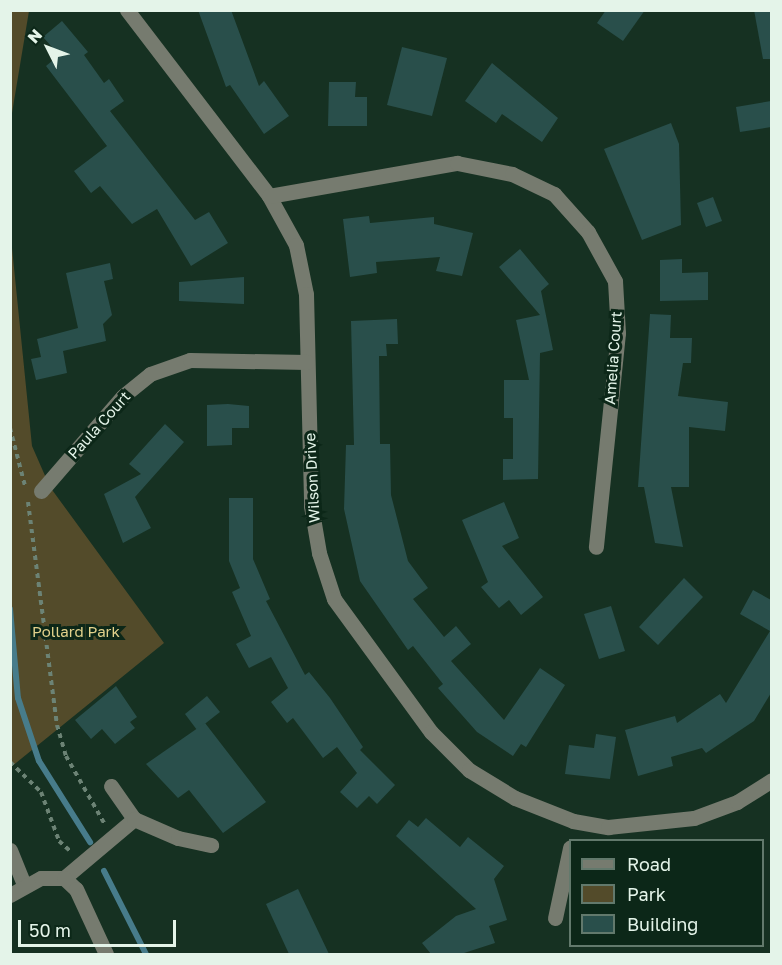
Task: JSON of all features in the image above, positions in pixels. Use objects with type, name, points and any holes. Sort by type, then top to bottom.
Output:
[{"type":"street","name":"Wilson Drive","points":[[127,10],[269,196],[296,245],[306,294],[311,506],[334,599],[431,732],[469,770],[573,821],[652,826],[694,818],[737,802],[771,780]]},
{"type":"street","name":"Amelia Court","points":[[269,196],[457,163],[512,174],[554,194],[588,232],[615,281],[618,333],[596,547]]},
{"type":"street","name":"Paula Court","points":[[41,491],[123,396],[150,374],[190,360],[307,362]]},
{"type":"street","points":[[111,786],[134,819],[178,838],[211,844]]},
{"type":"street","points":[[10,895],[24,884],[64,879],[113,842],[134,819]]},
{"type":"street","points":[[571,839],[573,821]]},
{"type":"street","points":[[10,850],[24,884]]},
{"type":"street","points":[[555,918],[569,853]]},
{"type":"street","points":[[64,879],[75,889],[106,954]]},
{"type":"path","points":[[10,428],[28,497],[57,725],[66,756],[113,842]]},
{"type":"path","points":[[10,762],[41,792],[59,841],[83,865]]},
{"type":"green space","points":[[10,11],[29,11],[11,119]]},
{"type":"green space","name":"Pollard Park","points":[[10,228],[32,446],[50,487],[164,643],[11,767]]},
{"type":"building","points":[[198,10],[231,10],[259,86],[264,81],[289,116],[264,134],[230,85],[226,87]]},
{"type":"building","points":[[606,10],[645,10],[623,41],[597,23]]},
{"type":"building","points":[[754,10],[771,10],[771,59],[763,59]]},
{"type":"building","points":[[62,21],[88,52],[84,55],[104,83],[109,79],[124,101],[110,111],[195,220],[209,212],[228,243],[191,266],[157,209],[132,224],[100,186],[91,193],[74,171],[107,146],[46,66],[59,55],[43,37]]},
{"type":"building","points":[[402,47],[447,58],[432,116],[387,105]]},
{"type":"building","points":[[492,63],[558,118],[542,142],[502,114],[496,123],[465,101]]},
{"type":"building","points":[[329,82],[356,82],[355,97],[367,97],[367,126],[328,126]]},
{"type":"building","points":[[771,101],[771,127],[740,132],[736,107]]},
{"type":"building","points":[[671,123],[679,144],[681,225],[642,240],[604,149]]},
{"type":"building","points":[[713,197],[722,221],[706,227],[697,203]]},
{"type":"building","points":[[369,216],[370,223],[434,217],[434,224],[473,233],[462,276],[436,271],[440,257],[376,262],[377,273],[350,277],[343,219]]},
{"type":"building","points":[[520,249],[549,284],[541,291],[553,350],[540,353],[538,479],[503,480],[503,459],[513,459],[513,418],[504,418],[504,380],[529,380],[516,320],[540,315],[499,267]]},
{"type":"building","points":[[682,259],[682,273],[708,272],[708,300],[660,301],[660,260]]},
{"type":"building","points":[[110,263],[113,279],[104,281],[112,315],[103,324],[106,341],[63,351],[67,373],[36,380],[31,359],[41,357],[37,339],[78,328],[66,273]]},
{"type":"building","points":[[244,277],[244,304],[179,301],[179,282]]},
{"type":"building","points":[[650,314],[671,315],[670,338],[692,338],[691,363],[683,363],[678,396],[728,402],[725,431],[689,427],[689,487],[671,487],[683,547],[655,543],[644,487],[638,487]]},
{"type":"building","points":[[397,319],[398,344],[386,344],[387,356],[379,356],[380,444],[390,444],[391,495],[408,561],[428,588],[413,599],[444,637],[456,626],[471,644],[451,661],[504,720],[540,668],[565,685],[526,747],[521,744],[513,756],[477,732],[438,688],[443,684],[413,646],[408,650],[360,581],[344,509],[346,445],[354,445],[351,321]]},
{"type":"building","points":[[207,405],[249,406],[249,428],[232,428],[232,445],[207,446]]},
{"type":"building","points":[[165,424],[184,442],[135,497],[151,528],[123,543],[104,494],[141,474],[129,464]]},
{"type":"building","points":[[229,498],[253,498],[253,559],[270,599],[266,601],[305,675],[309,672],[330,698],[363,747],[360,750],[395,785],[377,804],[369,796],[357,808],[340,792],[357,773],[337,747],[323,758],[293,718],[287,723],[271,702],[288,688],[271,657],[249,668],[236,644],[251,636],[232,592],[240,588],[229,561]]},
{"type":"building","points":[[504,502],[519,538],[502,546],[543,597],[521,615],[509,600],[499,608],[481,587],[488,582],[462,520]]},
{"type":"building","points":[[684,578],[703,597],[658,645],[639,627]]},
{"type":"building","points":[[753,590],[771,600],[771,693],[754,721],[706,753],[702,748],[671,757],[673,766],[638,776],[625,730],[675,716],[677,723],[720,694],[726,703],[770,631],[740,614]]},
{"type":"building","points":[[611,606],[625,651],[599,659],[584,614]]},
{"type":"building","points":[[116,686],[137,717],[130,722],[135,728],[115,744],[102,729],[91,739],[75,720]]},
{"type":"building","points":[[207,696],[220,712],[197,730],[185,714]]},
{"type":"building","points":[[205,723],[266,802],[223,833],[189,790],[178,798],[146,764]]},
{"type":"building","points":[[596,734],[616,737],[610,779],[565,774],[569,745],[594,748]]},
{"type":"building","points":[[426,818],[460,847],[468,837],[504,866],[494,879],[507,920],[489,926],[495,943],[461,954],[431,954],[422,943],[456,916],[476,909],[396,836],[409,820],[418,827]]},
{"type":"building","points":[[298,889],[329,954],[289,954],[266,904]]},
{"type":"waterway","points":[[10,609],[18,698],[39,761],[90,842]]},
{"type":"waterway","points":[[104,871],[146,954]]}]
